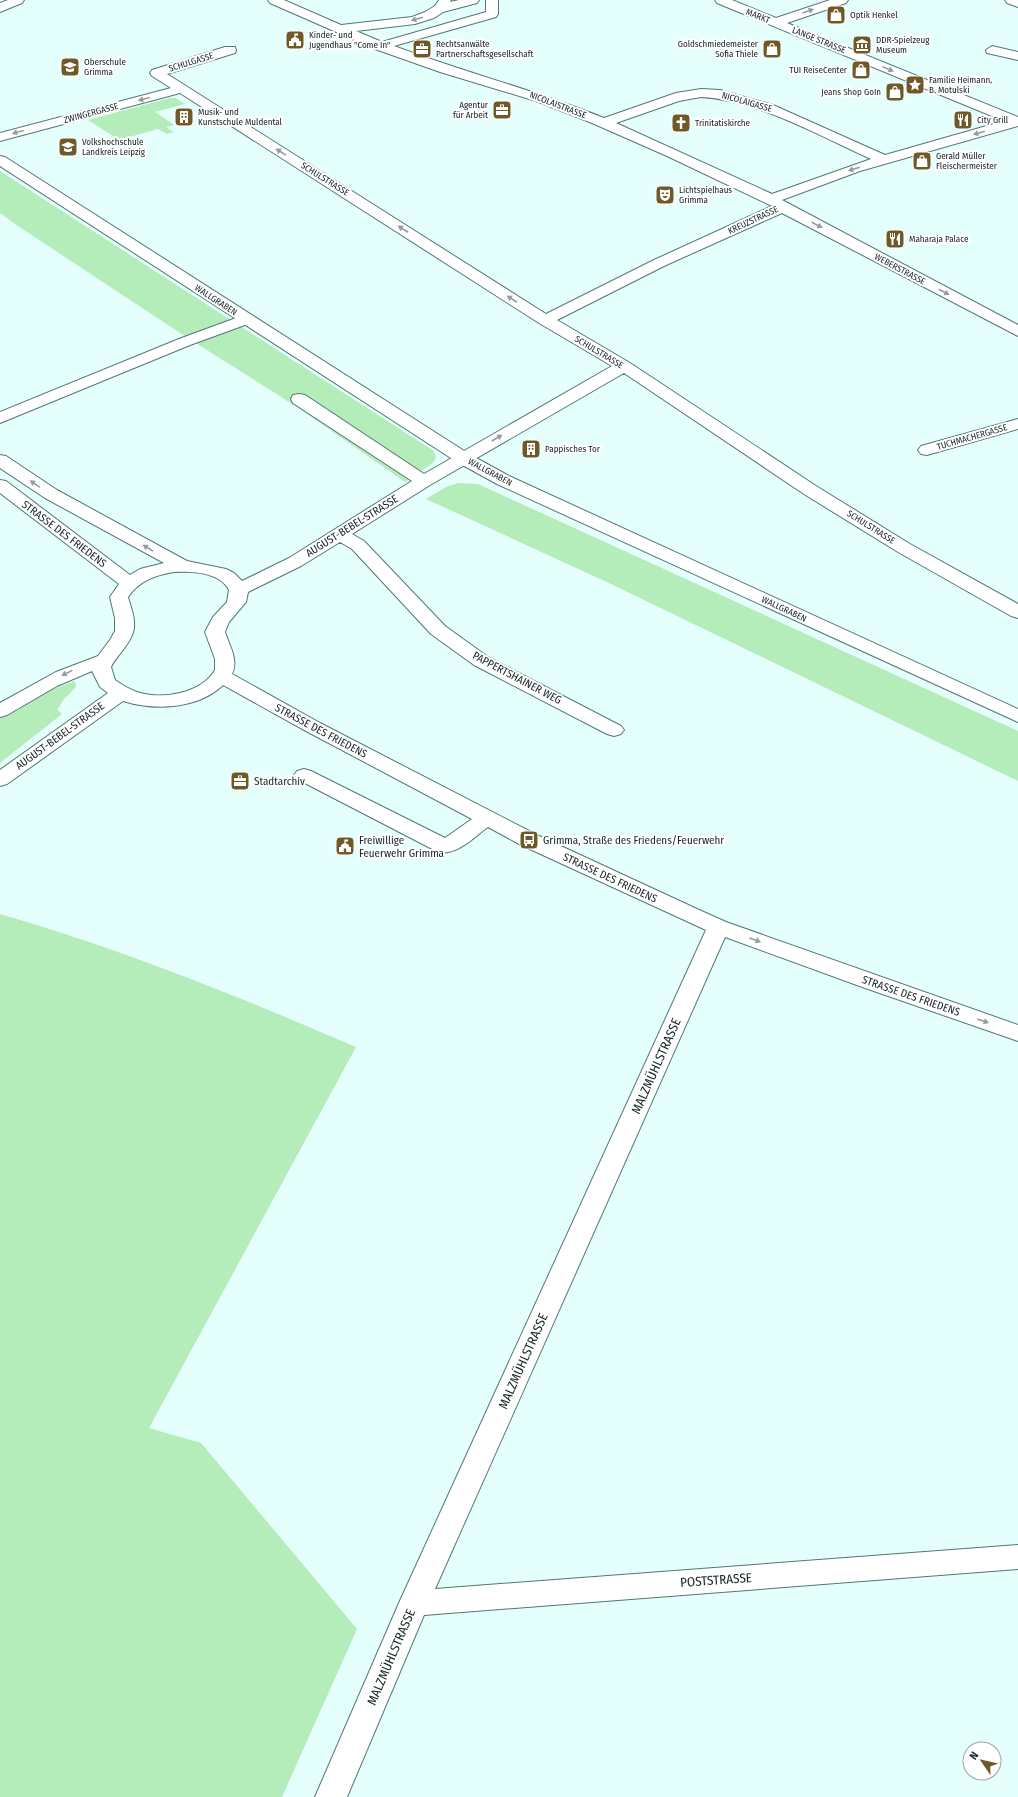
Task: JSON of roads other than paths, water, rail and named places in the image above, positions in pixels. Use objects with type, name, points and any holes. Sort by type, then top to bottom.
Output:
[{"type":"street","points":[[0,8],[18,0]]},
{"type":"street","name":"NICOLAISTRASSE","points":[[276,0],[339,30],[380,46],[540,98],[603,123],[777,203]]},
{"type":"street","points":[[339,30],[413,21],[442,5],[473,0]]},
{"type":"street","points":[[380,46],[492,14],[492,0]]},
{"type":"street","name":"MARKT","points":[[720,0],[774,22],[842,0]]},
{"type":"street","points":[[1011,0],[1018,3]]},
{"type":"street","name":"LANGE STRASSE","points":[[774,22],[1017,122]]},
{"type":"street","name":"SCHULGASSE","points":[[182,89],[157,73],[230,50]]},
{"type":"street","points":[[992,50],[1018,56]]},
{"type":"street","name":"ZWINGERGASSE","points":[[0,136],[182,89]]},
{"type":"street","name":"SCHULSTRASSE","points":[[182,89],[545,320],[624,366],[816,494],[904,548],[1018,612]]},
{"type":"street","name":"NICOLAIGASSE","points":[[603,123],[676,97],[700,93],[720,94],[768,108],[885,160]]},
{"type":"street","points":[[998,114],[1018,107]]},
{"type":"street","name":"KREUZSTRASSE","points":[[545,320],[777,203],[855,168],[1017,122]]},
{"type":"street","name":"WALLGRABEN","points":[[0,160],[246,320],[463,458],[503,480],[1018,716]]},
{"type":"street","name":"WEBERSTRASSE","points":[[777,203],[1018,331]]},
{"type":"street","points":[[0,418],[139,362],[172,346],[246,320]]},
{"type":"street","points":[[463,458],[624,366]]},
{"type":"street","points":[[299,399],[424,481]]},
{"type":"street","name":"TUCHMACHERGASSE","points":[[926,450],[1018,424]]},
{"type":"street","name":"AUGUST-BEBEL-STRASSE","points":[[238,590],[295,562],[463,458]]},
{"type":"street","points":[[0,460],[51,494],[183,566]]},
{"type":"street","name":"STRASSE DES FRIEDENS","points":[[0,485],[129,583]]},
{"type":"street","name":"PAPPERTSHAINER WEG","points":[[340,534],[358,545],[438,630],[481,662],[614,730]]},
{"type":"street","points":[[183,566],[217,572],[229,578],[238,590],[238,599],[220,621],[215,632],[225,659],[226,668],[222,676],[208,688],[190,696],[172,700],[139,699],[121,692],[107,683],[101,667],[104,660],[124,635],[125,624],[119,597],[129,583],[155,570],[183,566]]},
{"type":"street","points":[[0,710],[60,676],[80,667],[104,660]]},
{"type":"street","name":"STRASSE DES FRIEDENS","points":[[222,676],[319,731],[584,867],[718,927],[1018,1033]]},
{"type":"street","name":"AUGUST-BEBEL-STRASSE","points":[[0,780],[121,692]]},
{"type":"street","points":[[304,775],[446,847],[487,818]]},
{"type":"street","name":"MALZMÜHLSTRASSE","points":[[331,1797],[414,1603],[718,927]]},
{"type":"street","name":"POSTSTRASSE","points":[[414,1603],[1018,1557]]},
{"type":"place","name":"Optik Henkel","points":[[836,15]]},
{"type":"place","name":"Kinder- und Jugendhaus \"Come In\"","points":[[295,40]]},
{"type":"place","name":"DDR-Spielzeug Museum","points":[[862,45]]},
{"type":"place","name":"Rechtsanwälte Partnerschaftsgesellschaft","points":[[422,49]]},
{"type":"place","name":"Goldschmiedemeister Sofia Thiele","points":[[772,49]]},
{"type":"place","name":"Oberschule Grimma","points":[[70,67]]},
{"type":"place","name":"TUI ReiseCenter","points":[[861,70]]},
{"type":"place","name":"Familie Heimann, B. Motulski","points":[[915,85]]},
{"type":"place","name":"Jeans Shop GoIn","points":[[895,92]]},
{"type":"place","name":"Agentur für Arbeit","points":[[502,110]]},
{"type":"place","name":"Musik- und Kunstschule Muldental","points":[[184,117]]},
{"type":"place","name":"City Grill","points":[[963,120]]},
{"type":"place","name":"Trinitatiskirche","points":[[681,123]]},
{"type":"place","name":"Volkshochschule Landkreis Leipzig","points":[[68,147]]},
{"type":"place","name":"Gerald Müller Fleischermeister","points":[[922,161]]},
{"type":"place","name":"Lichtspielhaus Grimma","points":[[665,195]]},
{"type":"place","name":"Maharaja Palace","points":[[895,239]]},
{"type":"place","name":"Pappisches Tor","points":[[531,449]]},
{"type":"place","name":"Stadtarchiv","points":[[240,781]]},
{"type":"place","name":"Grimma, Straße des Friedens/Feuerwehr","points":[[529,840]]},
{"type":"place","name":"Freiwillige Feuerwehr Grimma","points":[[345,846]]}]
